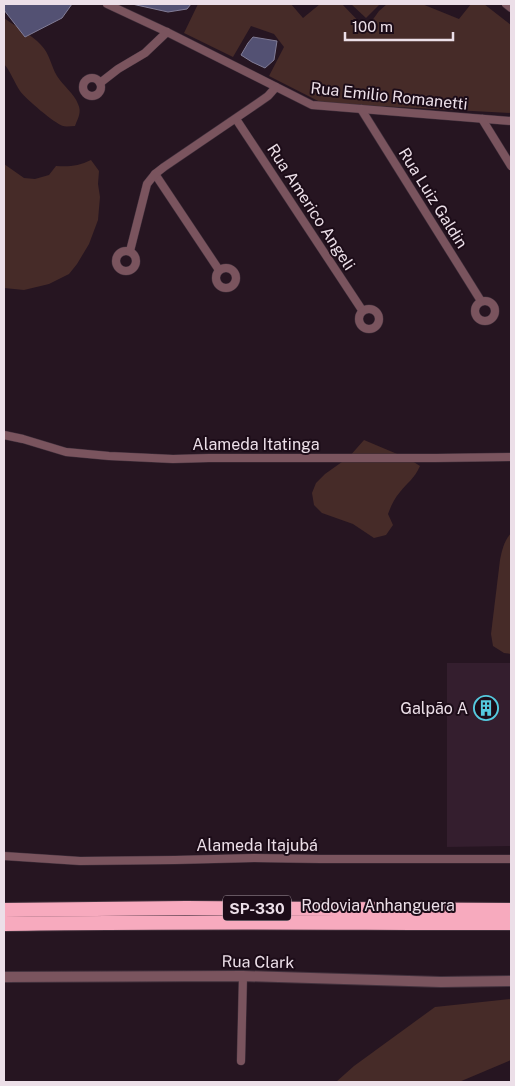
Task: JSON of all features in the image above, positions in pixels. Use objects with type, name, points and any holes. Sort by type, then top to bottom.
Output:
[{"type":"highway","name":"Rodovia Anhanguera","points":[[4,910],[177,908],[511,910]]},
{"type":"highway","name":"Rodovia Anhanguera","points":[[4,924],[222,922],[511,923]]},
{"type":"street","name":"Rua Emilio Romanetti","points":[[107,4],[312,105],[511,121]]},
{"type":"street","points":[[506,4],[511,8]]},
{"type":"street","points":[[100,83],[144,53],[166,32]]},
{"type":"street","points":[[130,251],[144,192],[150,179],[268,96],[276,87]]},
{"type":"street","name":"Rua Luiz Galdin","points":[[361,109],[481,301]]},
{"type":"street","name":"Rua Americo Angeli","points":[[236,119],[362,310]]},
{"type":"street","points":[[482,119],[511,166]]},
{"type":"street","points":[[155,174],[219,270]]},
{"type":"street","name":"Alameda Itatinga","points":[[4,435],[66,452],[146,458],[511,457]]},
{"type":"street","name":"Alameda Itajubá","points":[[4,856],[80,861],[254,858],[511,858]]},
{"type":"street","name":"Rua Clark","points":[[4,976],[243,976],[431,982],[511,981]]},
{"type":"street","points":[[240,1061],[243,976]]},
{"type":"shaded area","points":[[4,4],[72,4],[62,18],[25,37],[4,10]]},
{"type":"shaded area","points":[[132,4],[191,4],[187,9],[168,12]]},
{"type":"shaded area","points":[[198,4],[291,4],[303,18],[320,4],[342,4],[366,29],[379,11],[387,4],[422,4],[459,19],[471,4],[484,4],[511,25],[511,113],[322,103],[269,76],[284,47],[274,34],[251,26],[233,57],[184,33]]},
{"type":"shaded area","points":[[351,4],[380,4],[366,18]]},
{"type":"shaded area","points":[[4,18],[33,37],[44,49],[57,76],[74,96],[78,104],[80,112],[75,126],[59,124],[40,110],[20,91],[4,64]]},
{"type":"shaded area","points":[[253,37],[277,41],[274,60],[265,68],[241,55]]},
{"type":"shaded area","points":[[91,160],[99,171],[100,197],[98,220],[89,244],[77,264],[69,274],[49,284],[24,290],[4,288],[4,164],[24,178],[35,179],[49,175],[56,166],[74,166]]},
{"type":"shaded area","points":[[364,440],[409,459],[420,466],[392,505],[388,514],[393,525],[386,535],[374,538],[353,524],[322,513],[314,505],[312,493],[316,483],[349,457]]},
{"type":"shaded area","points":[[511,533],[511,654],[504,653],[493,646],[491,634],[500,560],[505,542]]},
{"type":"shaded area","points":[[447,663],[511,663],[511,846],[447,847]]},
{"type":"shaded area","points":[[511,999],[511,1060],[459,1082],[336,1082],[354,1066],[435,1007]]},
{"type":"place","name":"Galpão A","points":[[486,708]]}]
